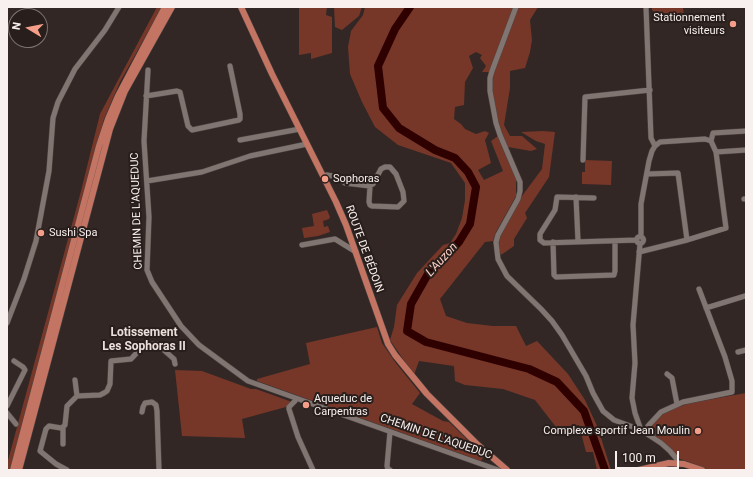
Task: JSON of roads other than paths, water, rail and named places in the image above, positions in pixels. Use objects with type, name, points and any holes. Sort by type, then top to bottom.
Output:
[{"type":"main road","points":[[13,470],[97,153],[108,119],[118,96],[165,7]]},
{"type":"main road","points":[[19,470],[110,128],[126,91],[172,7]]},
{"type":"main road","name":"ROUTE DE BÉDOIN","points":[[241,7],[254,37],[327,183],[346,225],[384,334],[395,355],[427,394],[478,445],[506,470]]},
{"type":"main road","points":[[639,470],[661,464],[677,463],[702,470]]},
{"type":"street","points":[[7,323],[24,279],[36,241],[49,171],[53,118],[58,102],[75,69],[105,30],[119,7]]},
{"type":"street","points":[[516,7],[490,78],[490,91],[496,123],[520,182],[518,199],[498,234],[496,242],[498,258],[507,276],[541,309],[559,330],[586,376],[603,411],[614,420],[644,431],[670,450],[676,458],[677,463]]},
{"type":"street","points":[[646,7],[652,138],[655,146]]},
{"type":"street","points":[[146,96],[177,91],[180,92],[188,126],[192,130],[235,122],[240,119],[240,114],[230,66]]},
{"type":"street","name":"CHEMIN DE L'AQUEDUC","points":[[148,70],[144,141],[149,217],[148,270],[152,282],[181,326],[199,345],[248,381],[498,470]]},
{"type":"street","points":[[583,160],[586,97],[650,90]]},
{"type":"street","points":[[240,140],[300,129]]},
{"type":"street","points":[[639,252],[725,229],[726,225],[716,152],[711,141],[713,133],[746,131]]},
{"type":"street","points":[[644,431],[635,413],[632,398],[635,368],[633,325],[637,286],[640,212],[650,156],[655,146],[660,142],[705,139],[711,141]]},
{"type":"street","points":[[147,181],[202,172],[250,156],[307,144]]},
{"type":"street","points":[[716,152],[746,150]]},
{"type":"street","points":[[385,166],[390,167],[396,174],[403,192],[404,201],[395,208],[370,205],[370,186],[373,184],[380,169],[385,166]]},
{"type":"street","points":[[646,174],[678,173],[687,240]]},
{"type":"street","points":[[323,176],[326,175],[340,178],[345,183],[370,186]]},
{"type":"street","points":[[327,183],[334,177]]},
{"type":"street","points":[[594,198],[559,196],[556,198],[555,210],[539,238],[541,242],[639,240]]},
{"type":"street","points":[[576,197],[578,241]]},
{"type":"street","points":[[302,246],[335,239],[356,252]]},
{"type":"street","points":[[553,242],[554,275],[556,278],[614,275],[615,241]]},
{"type":"street","points":[[644,431],[661,412],[677,404],[732,392],[732,381],[725,357],[699,289]]},
{"type":"street","points":[[706,308],[745,296]]},
{"type":"street","points":[[63,444],[67,406],[78,396],[104,393],[110,384],[111,362],[113,360],[131,359],[144,345],[157,344],[174,359],[175,364]]},
{"type":"street","points":[[738,352],[746,350]]},
{"type":"street","points":[[7,406],[25,370],[23,367],[14,362]]},
{"type":"street","points":[[667,374],[672,378],[677,404]]},
{"type":"street","points":[[76,380],[78,396]]},
{"type":"street","points":[[296,398],[295,401],[289,406],[289,409],[298,437],[313,470]]},
{"type":"street","points":[[142,412],[145,403],[152,402],[156,405],[158,411],[159,470]]},
{"type":"street","points":[[7,413],[16,424]]},
{"type":"street","points":[[64,427],[48,426],[40,451],[56,464],[67,470]]},
{"type":"street","points":[[390,432],[387,466],[390,470]]},
{"type":"waterway","name":"L'Auzon","points":[[410,7],[395,29],[378,66],[383,108],[399,128],[435,150],[455,158],[468,172],[476,187],[470,224],[459,242],[428,274],[411,304],[407,331],[426,342],[529,369],[557,382],[584,411],[605,470]]},
{"type":"place","name":"Stationnement visiteurs","points":[[733,24]]},
{"type":"place","name":"Sophoras","points":[[325,179]]},
{"type":"place","name":"Sushi Spa","points":[[41,233]]},
{"type":"place","name":"Aqueduc de Carpentras","points":[[306,405]]},
{"type":"place","name":"Complexe sportif Jean Moulin","points":[[698,431]]},
{"type":"district","name":"Lotissement Les Sophoras II","points":[[144,340]]}]
